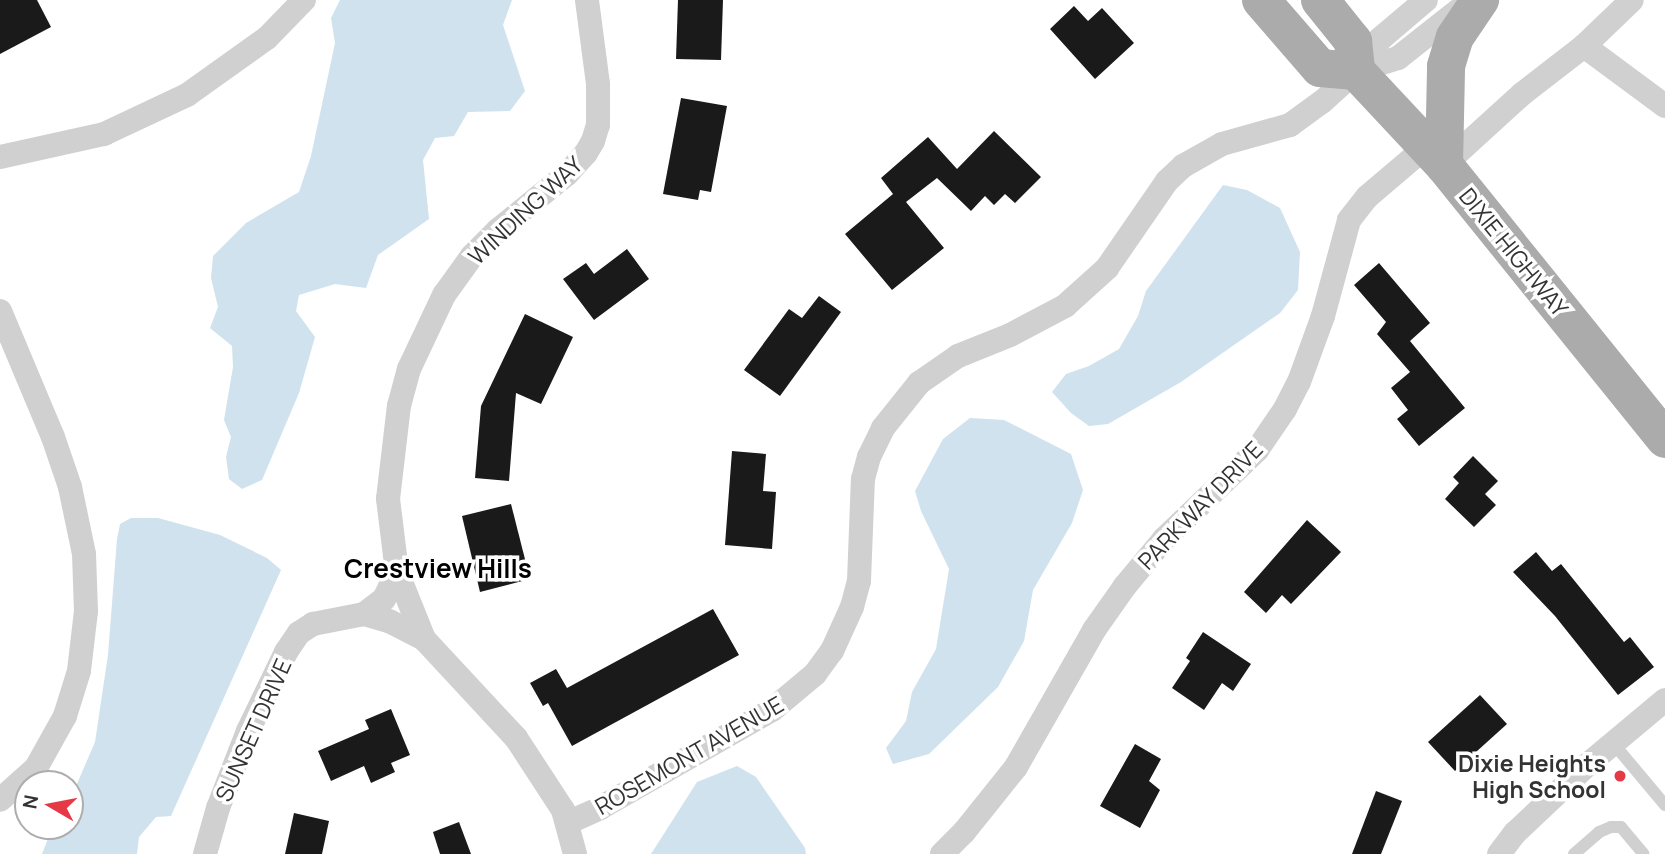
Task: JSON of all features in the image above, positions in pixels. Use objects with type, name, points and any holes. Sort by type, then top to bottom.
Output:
[{"type":"main road","points":[[1261,0],[1320,68],[1356,71],[1353,41],[1320,0]]},
{"type":"main road","points":[[1436,155],[1446,66],[1455,37],[1480,0]]},
{"type":"main road","name":"DIXIE HIGHWAY","points":[[1356,71],[1436,155],[1665,439]]},
{"type":"street","points":[[0,157],[104,134],[187,96],[267,38],[304,0]]},
{"type":"street","name":"WINDING WAY","points":[[575,854],[563,810],[516,738],[424,639],[397,572],[388,499],[399,406],[409,369],[444,295],[472,256],[498,230],[567,174],[593,141],[597,125],[598,84],[587,0]]},
{"type":"street","points":[[1356,71],[1380,38],[1426,0]]},
{"type":"street","points":[[1356,71],[1398,58],[1471,0]]},
{"type":"street","name":"PARKWAY DRIVE","points":[[942,854],[964,832],[1016,767],[1094,630],[1125,586],[1164,539],[1257,450],[1285,409],[1299,382],[1323,316],[1349,220],[1367,197],[1436,155],[1522,94],[1584,46],[1632,0]]},
{"type":"street","points":[[1584,46],[1665,106]]},
{"type":"street","name":"ROSEMONT AVENUE","points":[[567,823],[600,808],[772,710],[815,674],[832,651],[856,594],[861,555],[863,479],[869,457],[883,428],[919,383],[958,356],[1010,335],[1065,306],[1088,288],[1124,247],[1167,181],[1183,166],[1222,144],[1290,125],[1322,102],[1356,71]]},
{"type":"street","points":[[0,311],[53,436],[71,487],[84,554],[86,611],[79,671],[65,716],[36,768],[0,800]]},
{"type":"street","points":[[364,614],[384,599],[397,572]]},
{"type":"street","name":"SUNSET DRIVE","points":[[205,854],[218,808],[248,731],[286,652],[299,633],[313,624],[364,614],[389,621],[424,639]]},
{"type":"street","points":[[1499,854],[1515,833],[1665,699]]},
{"type":"lane","points":[[1614,743],[1665,805]]},
{"type":"lane","points":[[1574,854],[1599,832],[1611,827],[1621,828],[1644,854]]},
{"type":"water","points":[[340,0],[512,0],[503,25],[525,91],[510,111],[468,112],[454,136],[435,138],[423,160],[429,219],[378,255],[366,288],[335,284],[299,295],[296,311],[315,337],[299,393],[262,480],[242,489],[229,479],[226,457],[231,437],[224,420],[233,367],[232,346],[210,328],[218,307],[211,278],[213,256],[246,223],[299,192],[311,156],[335,43],[331,18]]},
{"type":"water","points":[[1223,185],[1247,190],[1280,208],[1300,252],[1298,290],[1280,313],[1181,382],[1108,424],[1089,426],[1071,413],[1052,392],[1066,374],[1089,366],[1119,349],[1138,316],[1146,291]]},
{"type":"water","points":[[970,418],[1004,420],[1071,454],[1083,490],[1072,523],[1033,590],[1024,641],[998,687],[929,754],[893,764],[886,748],[906,721],[912,692],[936,649],[949,569],[921,511],[915,491],[943,439]]},
{"type":"water","points":[[131,518],[158,518],[220,535],[267,558],[281,570],[171,816],[156,817],[139,837],[137,854],[42,854],[48,840],[84,840],[83,770],[95,742],[108,655],[120,524]]},
{"type":"water","points":[[737,766],[756,777],[805,848],[806,854],[651,854],[697,782]]},
{"type":"building","points":[[0,0],[37,0],[51,27],[0,54]]},
{"type":"building","points":[[678,0],[723,0],[721,60],[676,59]]},
{"type":"building","points":[[1074,6],[1088,21],[1102,8],[1134,43],[1095,79],[1050,29]]},
{"type":"building","points":[[681,98],[727,106],[711,192],[700,190],[698,200],[663,194]]},
{"type":"building","points":[[994,131],[1041,177],[1015,203],[1005,194],[994,205],[985,196],[971,211],[937,178],[906,202],[944,248],[892,290],[845,234],[893,194],[881,178],[928,137],[957,169]]},
{"type":"building","points":[[627,249],[649,279],[594,320],[563,279],[586,263],[594,274]]},
{"type":"building","points":[[1379,263],[1430,323],[1410,341],[1465,408],[1419,446],[1397,419],[1408,410],[1391,388],[1410,372],[1377,334],[1386,322],[1354,285]]},
{"type":"building","points":[[819,296],[841,312],[780,396],[744,370],[789,309],[802,318]]},
{"type":"building","points":[[525,314],[573,337],[541,404],[516,393],[509,481],[475,478],[481,406]]},
{"type":"building","points":[[732,451],[766,454],[763,491],[776,492],[772,549],[725,545]]},
{"type":"building","points":[[1473,456],[1498,481],[1485,494],[1496,505],[1474,527],[1445,499],[1459,483],[1453,477]]},
{"type":"building","points":[[511,504],[530,579],[480,592],[462,516]]},
{"type":"building","points":[[1307,520],[1341,552],[1291,604],[1282,595],[1266,613],[1244,592]]},
{"type":"building","points":[[1536,552],[1552,571],[1561,564],[1624,642],[1630,637],[1654,667],[1618,695],[1555,616],[1513,572]]},
{"type":"building","points":[[713,609],[739,655],[572,746],[548,703],[543,706],[530,683],[556,669],[567,688]]},
{"type":"building","points":[[1203,632],[1251,664],[1233,691],[1222,683],[1204,710],[1172,688],[1190,661],[1186,658]]},
{"type":"building","points":[[1480,695],[1507,724],[1455,771],[1428,742]]},
{"type":"building","points":[[391,709],[410,755],[391,763],[395,772],[371,783],[364,766],[331,781],[318,751],[369,729],[365,720]]},
{"type":"building","points":[[1135,744],[1161,759],[1149,781],[1160,790],[1140,828],[1100,806]]},
{"type":"building","points":[[1376,791],[1402,801],[1381,854],[1352,854]]},
{"type":"building","points":[[294,813],[329,821],[322,854],[285,854]]},
{"type":"building","points":[[459,822],[471,854],[440,854],[433,832]]},
{"type":"place","name":"Dixie Heights High School","points":[[1620,776]]},
{"type":"district","name":"Crestview Hills","points":[[438,569]]}]
